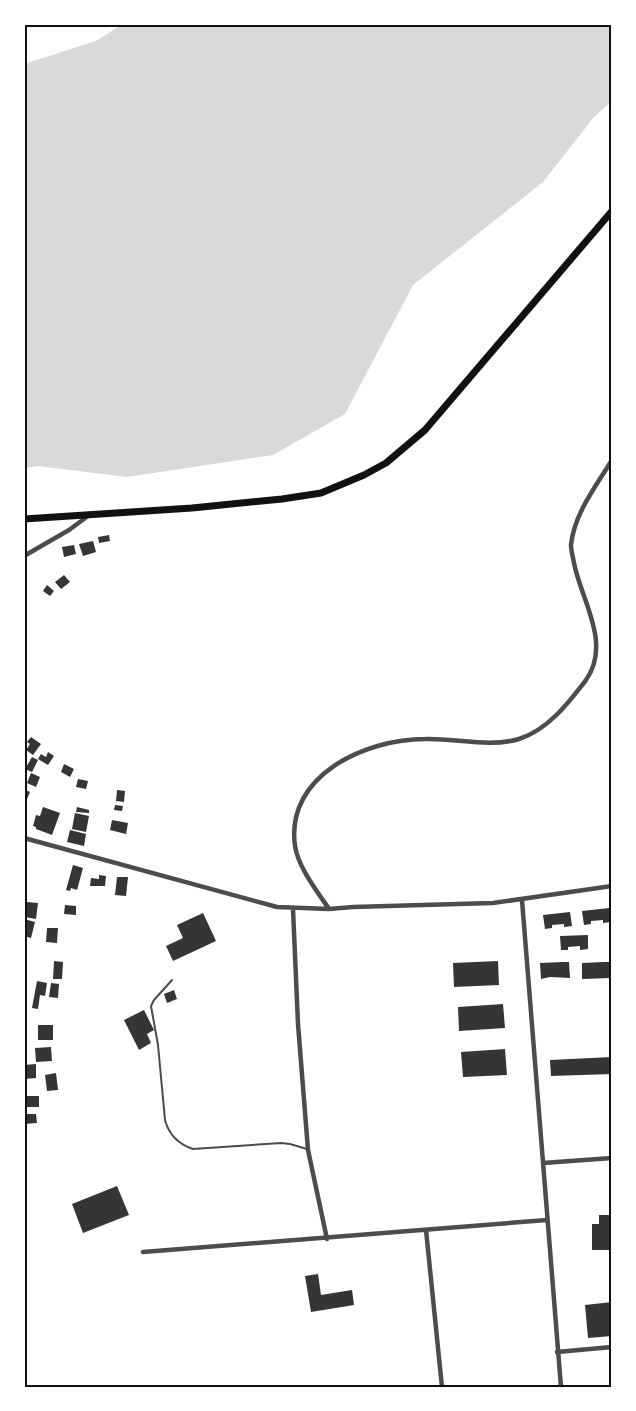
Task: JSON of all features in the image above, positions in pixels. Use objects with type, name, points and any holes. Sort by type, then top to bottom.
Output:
[{"type":"main road","points":[[24,519],[237,504],[312,494],[339,486],[386,463],[425,430],[612,211]]},
{"type":"street","points":[[329,909],[305,872],[295,847],[294,825],[301,802],[314,781],[329,768],[363,750],[394,741],[424,739],[498,743],[520,739],[538,730],[564,708],[588,677],[596,661],[597,645],[594,627],[575,570],[571,547],[576,521],[612,460]]},
{"type":"street","points":[[24,556],[90,515]]},
{"type":"street","points":[[24,838],[277,907],[293,909],[522,900],[612,886]]},
{"type":"street","points":[[522,900],[561,1387]]},
{"type":"street","points":[[293,909],[298,1024],[308,1150],[327,1239]]},
{"type":"street","points":[[543,1164],[612,1158]]},
{"type":"street","points":[[143,1252],[547,1220]]},
{"type":"street","points":[[426,1230],[442,1387]]},
{"type":"street","points":[[557,1352],[612,1347]]},
{"type":"lane","points":[[172,980],[154,1000],[152,1012],[158,1045],[165,1120],[176,1140],[183,1146],[193,1149],[281,1143],[308,1150]]},
{"type":"shaded area","points":[[123,24],[612,24],[612,101],[594,117],[543,182],[413,285],[345,414],[273,455],[127,477],[38,466],[24,468],[24,64],[96,41]]},
{"type":"building","points":[[109,535],[110,541],[99,543],[98,537]]},
{"type":"building","points":[[93,541],[96,552],[83,556],[79,544]]},
{"type":"building","points":[[74,545],[76,554],[64,557],[62,547]]},
{"type":"building","points":[[64,575],[70,582],[61,589],[55,582]]},
{"type":"building","points":[[47,585],[54,591],[50,596],[43,591]]},
{"type":"building","points":[[31,737],[41,744],[33,755],[26,750],[30,744],[27,742]]},
{"type":"building","points":[[48,752],[54,756],[48,765],[38,759],[41,754],[46,757]]},
{"type":"building","points":[[32,757],[38,760],[32,772],[25,769]]},
{"type":"building","points":[[64,764],[74,769],[70,777],[61,772]]},
{"type":"building","points":[[31,773],[40,777],[36,787],[27,783]]},
{"type":"building","points":[[78,779],[88,781],[86,789],[76,787]]},
{"type":"building","points":[[24,789],[30,792],[24,806]]},
{"type":"building","points":[[117,790],[125,791],[124,802],[116,801]]},
{"type":"building","points":[[115,805],[123,806],[122,811],[114,810]]},
{"type":"building","points":[[43,807],[60,813],[52,835],[33,826],[36,815],[40,816]]},
{"type":"building","points":[[77,807],[89,810],[89,813],[76,812]]},
{"type":"building","points":[[75,813],[89,816],[86,832],[72,829]]},
{"type":"building","points":[[112,820],[128,823],[126,834],[110,830]]},
{"type":"building","points":[[70,830],[86,834],[84,846],[67,842]]},
{"type":"building","points":[[73,865],[83,868],[77,890],[71,888],[70,891],[66,890]]},
{"type":"building","points":[[99,875],[106,876],[105,886],[90,886],[91,878],[99,879]]},
{"type":"building","points":[[117,877],[128,877],[126,896],[115,895]]},
{"type":"building","points":[[27,902],[38,903],[36,919],[25,917]]},
{"type":"building","points":[[65,905],[76,906],[76,915],[64,914]]},
{"type":"building","points":[[609,908],[611,922],[591,921],[591,924],[584,925],[582,911]]},
{"type":"building","points":[[570,912],[572,926],[552,925],[552,928],[545,929],[543,915]]},
{"type":"building","points":[[203,913],[216,941],[173,961],[166,946],[183,938],[177,925]]},
{"type":"building","points":[[24,919],[35,922],[31,938],[24,936]]},
{"type":"building","points":[[47,928],[58,928],[57,943],[46,942]]},
{"type":"building","points":[[588,935],[588,949],[580,950],[580,946],[561,950],[560,936]]},
{"type":"building","points":[[54,961],[63,962],[62,979],[53,979]]},
{"type":"building","points":[[498,961],[499,985],[454,987],[453,963]]},
{"type":"building","points":[[569,962],[570,978],[541,979],[540,963]]},
{"type":"building","points":[[610,962],[611,978],[582,979],[582,963]]},
{"type":"building","points":[[37,981],[47,983],[45,996],[40,995],[38,1009],[32,1008]]},
{"type":"building","points":[[51,983],[59,984],[58,998],[49,997]]},
{"type":"building","points":[[174,990],[177,999],[167,1003],[164,994]]},
{"type":"building","points":[[503,1004],[505,1028],[459,1031],[458,1007]]},
{"type":"building","points":[[144,1010],[154,1030],[147,1034],[151,1043],[139,1050],[124,1020]]},
{"type":"building","points":[[24,1019],[27,1020],[27,1032],[24,1032]]},
{"type":"building","points":[[38,1025],[53,1025],[53,1040],[38,1040]]},
{"type":"building","points":[[51,1047],[52,1061],[36,1062],[35,1048]]},
{"type":"building","points":[[505,1049],[507,1075],[463,1077],[461,1052]]},
{"type":"building","points":[[612,1057],[612,1074],[551,1076],[550,1060]]},
{"type":"building","points":[[36,1064],[36,1078],[24,1079],[24,1065]]},
{"type":"building","points":[[56,1073],[58,1090],[47,1091],[45,1075]]},
{"type":"building","points":[[27,1096],[39,1096],[39,1107],[27,1107]]},
{"type":"building","points":[[24,1114],[36,1114],[37,1123],[24,1124]]},
{"type":"building","points":[[117,1186],[129,1215],[83,1233],[72,1204]]},
{"type":"building","points":[[599,1215],[612,1215],[612,1250],[592,1250],[592,1224],[599,1224]]},
{"type":"building","points":[[318,1274],[321,1295],[352,1290],[354,1305],[311,1312],[305,1276]]},
{"type":"building","points":[[612,1302],[612,1336],[588,1338],[585,1305]]}]
